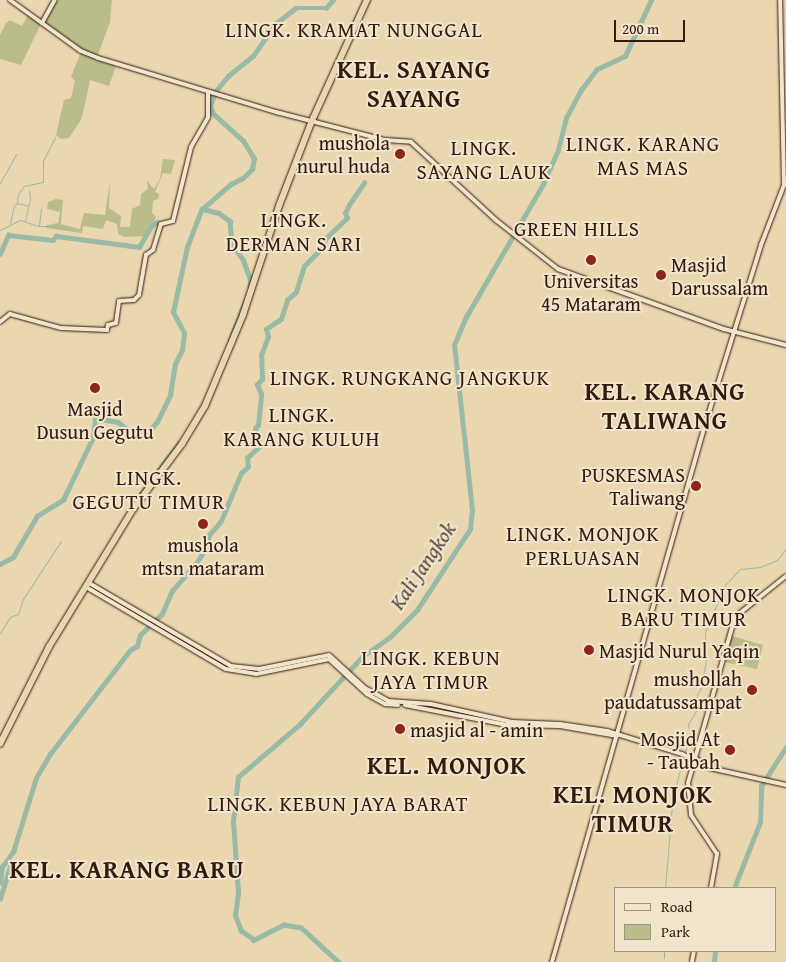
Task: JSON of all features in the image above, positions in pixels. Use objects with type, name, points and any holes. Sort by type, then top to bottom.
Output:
[{"type":"highway","points":[[0,744],[39,665],[134,508],[201,413],[249,298],[282,197],[312,123],[369,0]]},
{"type":"street","points":[[10,0],[98,58],[312,123],[384,140],[405,141],[444,170],[511,232],[563,272],[736,332],[786,345]]},
{"type":"street","points":[[42,22],[56,0]]},
{"type":"street","points":[[552,962],[619,735],[618,728],[761,245],[785,179],[780,0]]},
{"type":"street","points":[[0,322],[10,314],[56,328],[108,330],[108,325],[117,320],[119,301],[134,300],[139,295],[146,254],[153,250],[162,223],[173,220],[190,150],[208,117],[209,93]]},
{"type":"street","points":[[711,887],[718,857],[690,811],[687,792],[694,760],[734,617],[786,576]]},
{"type":"street","points":[[88,585],[217,665],[237,673],[268,673],[326,659],[340,666],[358,685],[385,704],[447,710],[520,724],[560,726],[619,735],[717,769]]},
{"type":"street","points":[[618,728],[619,735]]},
{"type":"street","points":[[694,760],[704,766],[786,785]]},
{"type":"street","points":[[693,768],[704,766]]},
{"type":"green space","points":[[57,0],[112,0],[110,22],[96,60],[116,66],[109,86],[90,80],[82,118],[69,138],[61,139],[56,135],[64,100],[71,98],[75,81],[71,77],[82,49],[44,22]]},
{"type":"green space","points":[[28,15],[41,24],[21,65],[0,59],[0,35],[6,23],[10,20],[22,26]]},
{"type":"green space","points":[[163,159],[175,160],[171,174],[163,173],[155,192],[159,194],[158,199],[153,201],[152,213],[156,217],[148,236],[125,237],[118,234],[117,224],[106,220],[103,229],[83,226],[82,233],[46,228],[47,225],[58,223],[60,212],[47,209],[48,202],[56,199],[63,200],[61,224],[80,229],[84,213],[105,215],[110,179],[109,208],[121,216],[120,227],[130,227],[132,209],[140,205],[141,194],[148,189],[147,181],[154,189],[160,179]]},
{"type":"green space","points":[[732,636],[763,645],[757,669],[724,662]]},
{"type":"waterway","points":[[0,564],[13,557],[37,516],[63,500],[93,437],[95,418],[118,422],[132,432],[150,430],[157,422],[170,395],[175,364],[182,350],[184,333],[173,312],[187,247],[201,210],[231,184],[243,178],[252,169],[254,159],[243,141],[213,114],[210,106],[215,92],[228,76],[253,56],[276,23],[296,8],[326,8],[333,0]]},
{"type":"waterway","name":"Kali Jangkok","points":[[338,962],[301,928],[284,925],[254,940],[241,931],[235,915],[238,893],[233,821],[238,777],[300,724],[363,656],[389,638],[417,610],[470,529],[472,510],[454,345],[466,317],[543,184],[558,150],[566,118],[581,90],[597,69],[625,56],[651,0]]},
{"type":"waterway","points":[[17,203],[18,194],[24,186],[43,182],[43,161],[55,137]]},
{"type":"waterway","points":[[0,183],[16,154]]},
{"type":"waterway","points":[[0,883],[2,867],[13,852],[36,778],[50,754],[130,650],[137,646],[140,635],[162,614],[172,591],[195,565],[206,548],[209,535],[221,521],[241,473],[248,467],[247,458],[259,447],[255,428],[258,425],[261,394],[257,385],[262,379],[261,355],[268,337],[266,329],[281,319],[287,300],[296,292],[304,266],[320,250],[326,238],[347,218],[345,213],[364,183]]},
{"type":"waterway","points":[[25,221],[30,199],[29,190]]},
{"type":"waterway","points":[[10,223],[14,206],[17,203],[28,206]]},
{"type":"waterway","points":[[39,225],[41,208]]},
{"type":"waterway","points":[[203,209],[219,213],[230,221],[232,245],[243,259],[251,281],[250,286]]},
{"type":"waterway","points":[[0,230],[20,220],[39,226],[59,226]]},
{"type":"waterway","points":[[0,254],[8,235],[53,240],[56,236],[139,247],[151,226],[157,222]]},
{"type":"waterway","points":[[230,340],[244,303]]},
{"type":"waterway","points":[[137,499],[178,444]]},
{"type":"waterway","points":[[0,633],[10,617],[18,614],[23,599],[61,541]]},
{"type":"waterway","points":[[685,752],[690,734],[688,724],[697,709],[697,694],[701,688],[706,661],[705,632],[725,585],[740,569],[760,567],[777,560],[786,549]]},
{"type":"waterway","points":[[734,887],[760,822],[761,786],[786,747]]},
{"type":"waterway","points":[[672,801],[683,758]]},
{"type":"waterway","points":[[665,887],[672,805]]},
{"type":"waterway","points":[[0,899],[11,863]]},
{"type":"waterway","points":[[664,952],[664,958]]},
{"type":"waterway","points":[[714,962],[715,952]]},
{"type":"place","name":"mushola nurul huda","points":[[400,154]]},
{"type":"place","name":"Universitas 45 Mataram","points":[[591,260]]},
{"type":"place","name":"Masjid Darussalam","points":[[661,275]]},
{"type":"place","name":"Masjid Dusun Gegutu","points":[[95,388]]},
{"type":"place","name":"PUSKESMAS Taliwang","points":[[696,486]]},
{"type":"place","name":"mushola mtsn mataram","points":[[203,524]]},
{"type":"place","name":"Masjid Nurul Yaqin","points":[[589,650]]},
{"type":"place","name":"mushollah paudatussampat","points":[[752,690]]},
{"type":"place","name":"masjid al - amin","points":[[400,729]]},
{"type":"place","name":"Mosjid At - Taubah","points":[[730,750]]},
{"type":"district","name":"LINGK. KRAMAT NUNGGAL","points":[[354,30]]},
{"type":"district","name":"KEL. SAYANG SAYANG","points":[[414,84]]},
{"type":"district","name":"LINGK. KARANG MAS MAS","points":[[643,156]]},
{"type":"district","name":"LINGK. SAYANG LAUK","points":[[484,160]]},
{"type":"district","name":"GREEN HILLS","points":[[577,229]]},
{"type":"district","name":"LINGK. DERMAN SARI","points":[[294,232]]},
{"type":"district","name":"LINGK. RUNGKANG JANGKUK","points":[[410,378]]},
{"type":"district","name":"KEL. KARANG TALIWANG","points":[[665,406]]},
{"type":"district","name":"LINGK. KARANG KULUH","points":[[302,427]]},
{"type":"district","name":"LINGK. GEGUTU TIMUR","points":[[149,490]]},
{"type":"district","name":"LINGK. MONJOK PERLUASAN","points":[[583,546]]},
{"type":"district","name":"LINGK. MONJOK BARU TIMUR","points":[[684,607]]},
{"type":"district","name":"LINGK. KEBUN JAYA TIMUR","points":[[431,670]]},
{"type":"district","name":"KEL. MONJOK","points":[[447,765]]},
{"type":"district","name":"LINGK. KEBUN JAYA BARAT","points":[[338,804]]},
{"type":"district","name":"KEL. MONJOK TIMUR","points":[[633,810]]},
{"type":"district","name":"KEL. KARANG BARU","points":[[127,869]]}]
